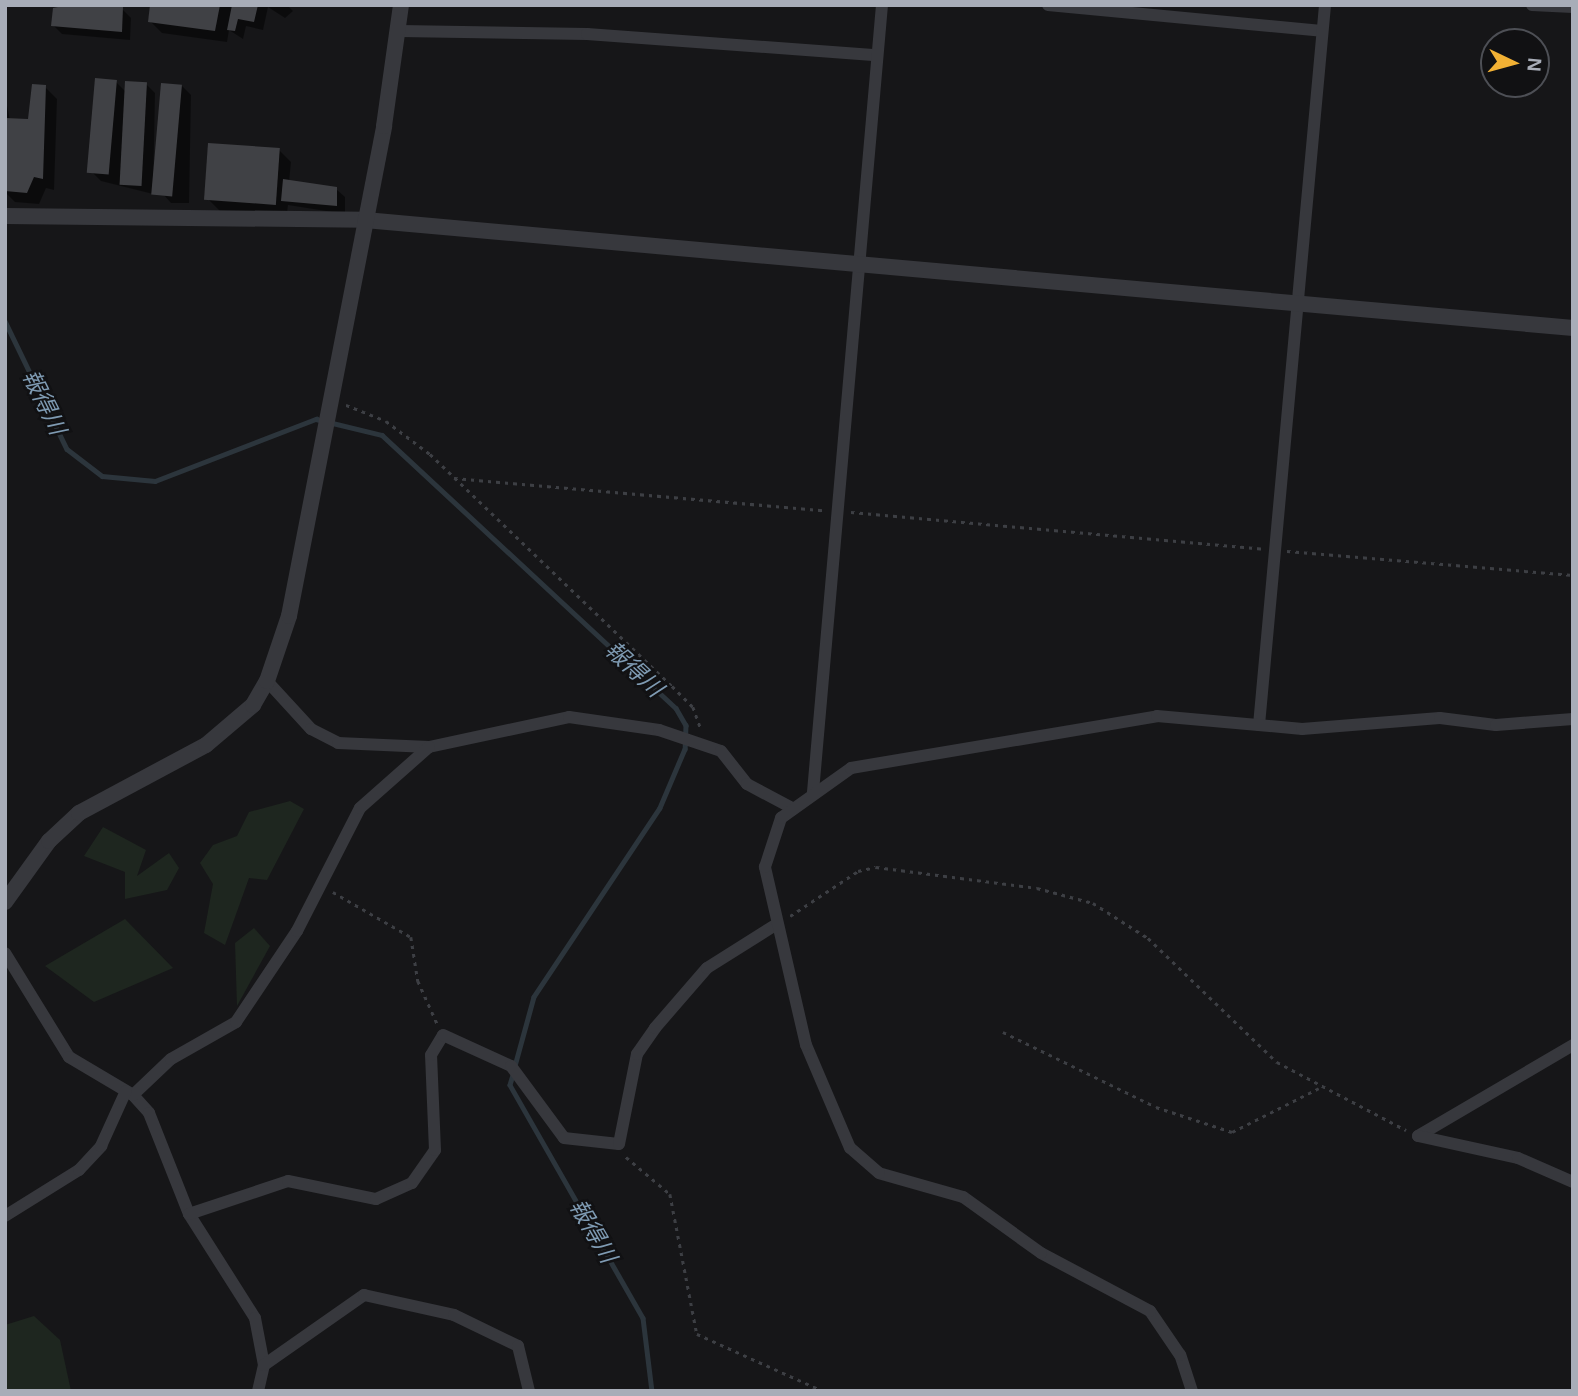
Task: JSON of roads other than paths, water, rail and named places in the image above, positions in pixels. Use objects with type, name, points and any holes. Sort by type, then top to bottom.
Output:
[{"type":"street","points":[[5,902],[49,841],[79,813],[206,745],[253,705],[267,681],[289,616],[400,31],[401,5]]},
{"type":"street","points":[[813,792],[856,264],[882,5]]},
{"type":"street","points":[[1048,5],[1322,32]]},
{"type":"street","points":[[1259,725],[1325,5]]},
{"type":"street","points":[[1532,5],[1573,7]]},
{"type":"street","points":[[400,31],[587,34],[876,55]]},
{"type":"street","points":[[5,216],[365,220],[1573,328]]},
{"type":"street","points":[[267,681],[323,738],[429,747],[569,717],[605,718],[704,743],[721,751],[747,784],[790,807]]},
{"type":"street","points":[[1192,1391],[1180,1355],[1150,1311],[1041,1253],[963,1197],[863,1163],[850,1148],[806,1045],[777,924],[765,856],[790,807],[851,768],[1157,716],[1303,729],[1440,718],[1496,725],[1573,719]]},
{"type":"street","points":[[5,1216],[79,1170],[101,1146],[130,1093],[171,1059],[236,1022],[322,882],[360,808],[429,747]]},
{"type":"street","points":[[189,1214],[288,1181],[376,1199],[412,1183],[435,1150],[431,1055],[443,1035],[511,1066],[564,1138],[619,1144],[637,1054],[655,1028],[707,968],[777,924]]},
{"type":"street","points":[[5,953],[69,1056],[130,1093],[161,1135],[189,1214],[247,1299],[264,1365],[258,1391]]},
{"type":"street","points":[[1573,1045],[1418,1136],[1518,1158],[1573,1182]]},
{"type":"street","points":[[264,1365],[364,1295],[454,1315],[518,1346],[529,1391]]},
{"type":"waterway","name":"報得川","points":[[5,321],[67,449],[102,476],[155,481],[316,419],[382,435],[676,708],[686,725],[685,749],[660,808],[534,997],[515,1066]]},
{"type":"waterway","name":"報得川","points":[[513,1075],[510,1085],[643,1318],[652,1391]]}]
